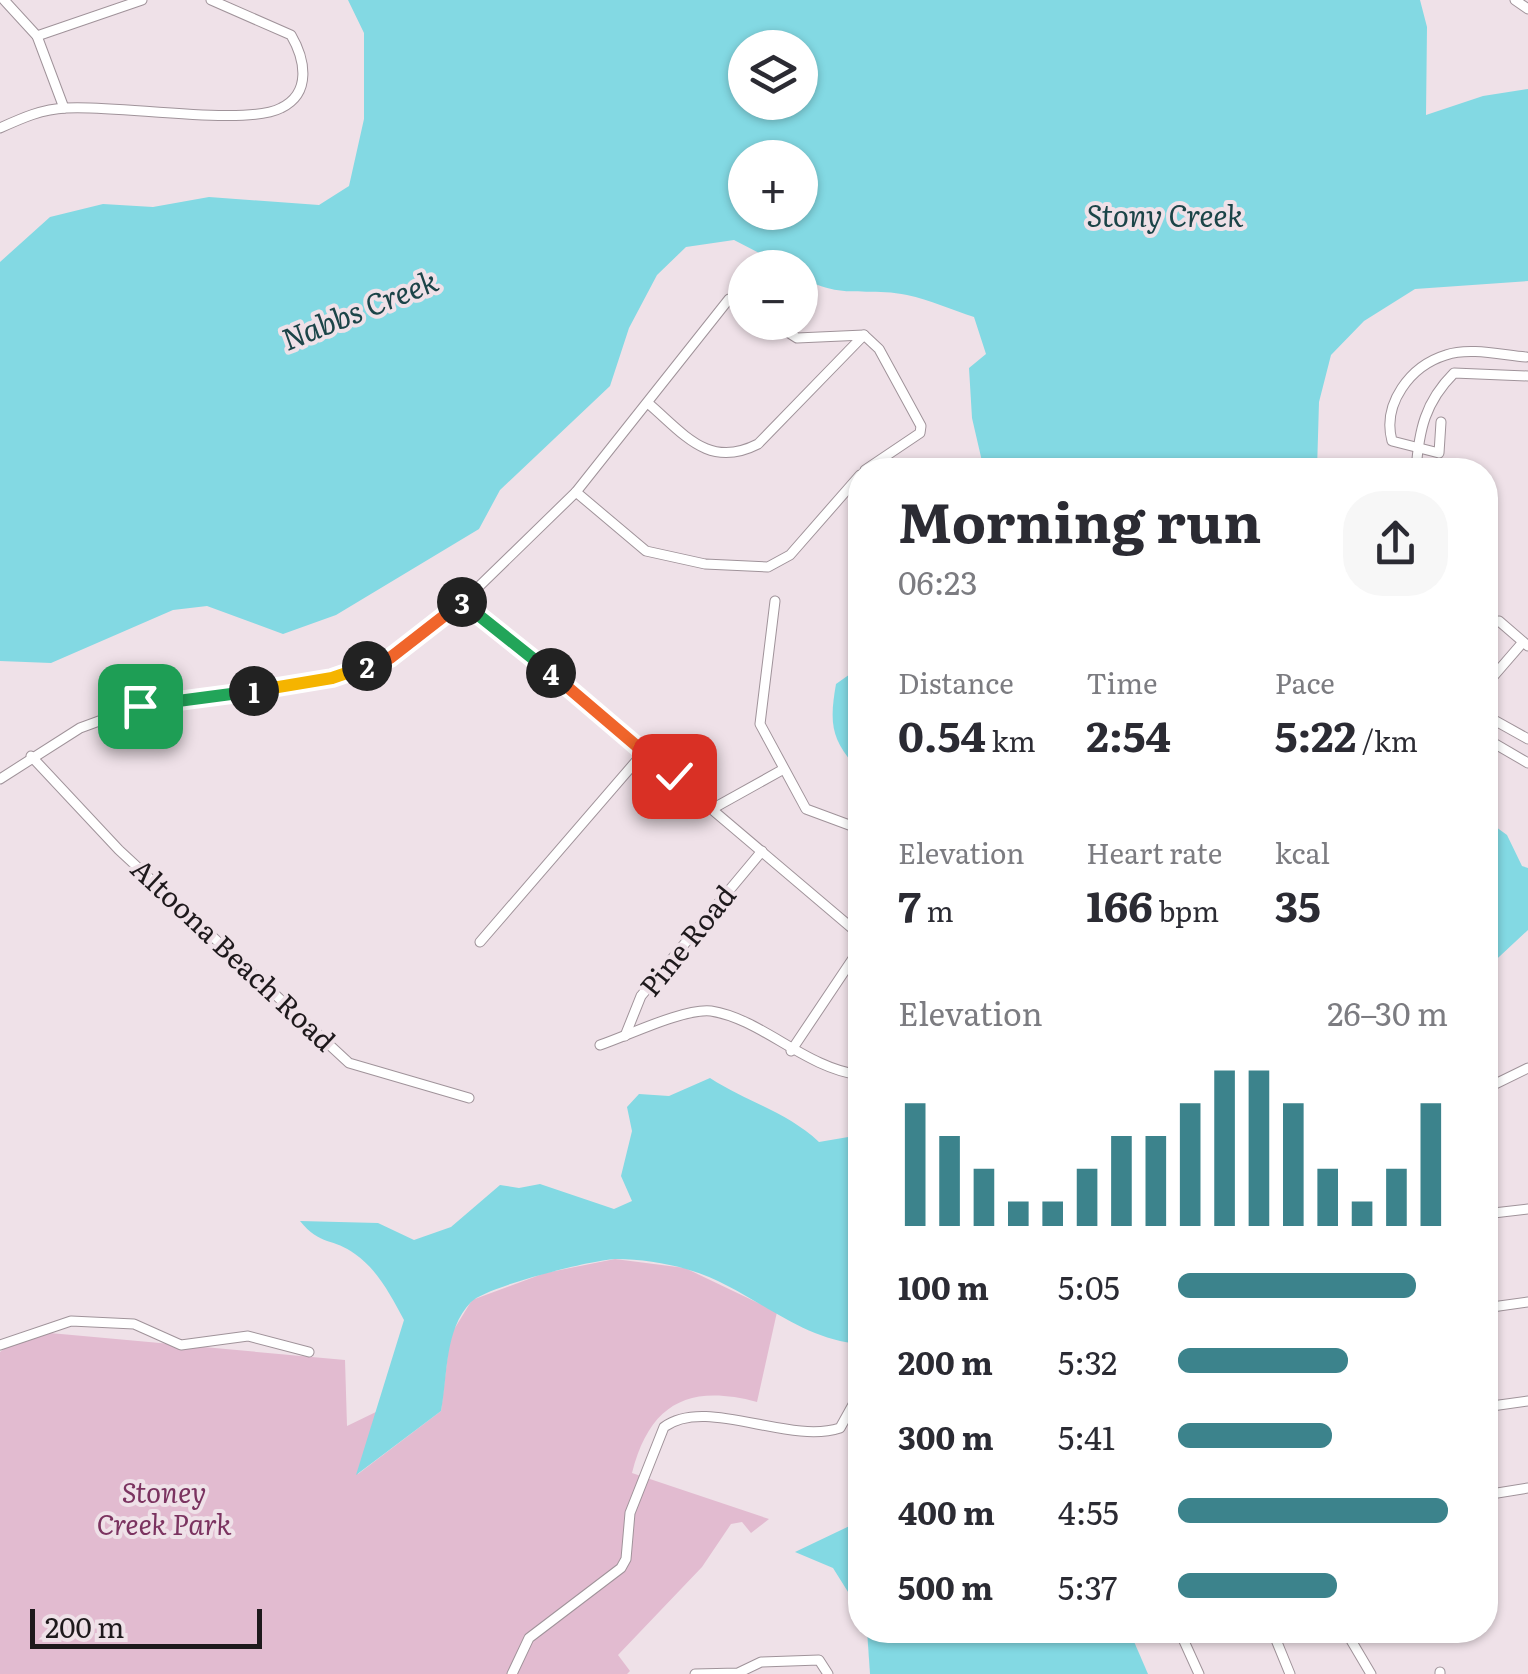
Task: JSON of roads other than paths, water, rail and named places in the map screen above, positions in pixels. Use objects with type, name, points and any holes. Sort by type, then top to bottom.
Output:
[{"type":"street","points":[[4,0],[36,36],[64,108]]},
{"type":"street","points":[[36,36],[142,0]]},
{"type":"street","points":[[0,128],[32,114],[64,108],[262,115],[293,100],[302,87],[304,68],[291,35],[211,0]]},
{"type":"street","points":[[1515,0],[1528,8]]},
{"type":"street","points":[[0,780],[31,756],[80,728],[140,706],[324,680],[390,658],[465,600],[576,492],[650,404],[660,380],[728,299]]},
{"type":"street","points":[[650,404],[699,445],[720,456],[738,454],[758,444],[864,336]]},
{"type":"street","points":[[818,337],[864,336],[879,349],[921,426],[920,433],[883,458]]},
{"type":"street","points":[[1441,422],[1440,453],[1418,451],[1392,441],[1390,417],[1397,392],[1422,366],[1448,354],[1526,357]]},
{"type":"street","points":[[1448,354],[1454,374]]},
{"type":"street","points":[[1454,374],[1528,376]]},
{"type":"street","points":[[1417,458],[1428,404],[1454,374]]},
{"type":"street","points":[[576,492],[646,551],[705,564],[768,568],[790,555],[848,488]]},
{"type":"street","points":[[465,600],[848,925]]},
{"type":"street","points":[[776,600],[760,724],[806,809],[848,825]]},
{"type":"street","points":[[1498,673],[1526,644],[1500,620]]},
{"type":"street","points":[[1498,722],[1528,739]]},
{"type":"street","points":[[1498,745],[1528,762]]},
{"type":"street","points":[[480,942],[644,752]]},
{"type":"street","name":"Altoona Beach Road","points":[[31,756],[119,850],[348,1063],[469,1098]]},
{"type":"street","points":[[712,809],[782,770]]},
{"type":"street","name":"Pine Road","points":[[625,1036],[640,996],[762,852]]},
{"type":"street","points":[[792,1051],[848,966]]},
{"type":"street","points":[[600,1045],[708,1010],[732,1017],[792,1051],[848,1072]]},
{"type":"street","points":[[1498,1083],[1528,1068]]},
{"type":"street","points":[[1498,1212],[1528,1208]]},
{"type":"street","points":[[1498,1306],[1528,1302]]},
{"type":"street","points":[[0,1345],[72,1321],[134,1324],[180,1345],[248,1336],[308,1352]]},
{"type":"street","points":[[1498,1405],[1528,1401]]},
{"type":"street","points":[[512,1674],[529,1638],[621,1568],[626,1559],[630,1512],[664,1427],[689,1415],[818,1435],[840,1428],[848,1414]]},
{"type":"street","points":[[1498,1493],[1528,1488]]},
{"type":"street","points":[[1185,1643],[1199,1674]]},
{"type":"street","points":[[1277,1643],[1290,1674]]},
{"type":"street","points":[[1352,1643],[1371,1674]]},
{"type":"street","points":[[694,1674],[738,1672],[760,1662],[820,1660],[828,1674]]},
{"type":"water","name":"Stony Creek","points":[[348,0],[1420,0],[1427,27],[1426,115],[1483,96],[1528,89],[1528,281],[1415,289],[1364,321],[1331,355],[1319,402],[1317,458],[981,458],[972,418],[969,368],[986,354],[974,317],[907,295],[841,291],[818,285],[818,250],[753,250],[734,240],[686,247],[657,275],[629,328],[610,386],[500,490],[479,529],[336,615],[283,634],[207,606],[173,610],[51,663],[0,661],[0,262],[50,217],[103,204],[153,207],[209,197],[319,205],[349,186],[364,119],[364,33]]},
{"type":"water","points":[[848,676],[848,756],[834,731],[836,684]]},
{"type":"water","points":[[1498,828],[1507,835],[1522,866],[1528,868],[1528,930],[1498,958]]},
{"type":"water","points":[[710,1078],[794,1123],[819,1142],[848,1137],[848,1342],[814,1333],[730,1287],[678,1267],[617,1259],[564,1269],[496,1289],[471,1302],[451,1339],[441,1411],[356,1475],[404,1320],[363,1260],[314,1234],[300,1221],[378,1223],[414,1240],[451,1227],[500,1185],[519,1188],[540,1184],[614,1209],[632,1201],[621,1176],[632,1131],[627,1107],[639,1094],[669,1096]]},
{"type":"water","points":[[848,1527],[848,1592],[833,1568],[795,1552]]},
{"type":"water","points":[[868,1643],[1135,1643],[1148,1674],[870,1674]]},
{"type":"water label","name":"Nabbs Creek","points":[[360,311]]},
{"type":"park label","name":"Stoney Creek Park","points":[[164,1509]]}]
